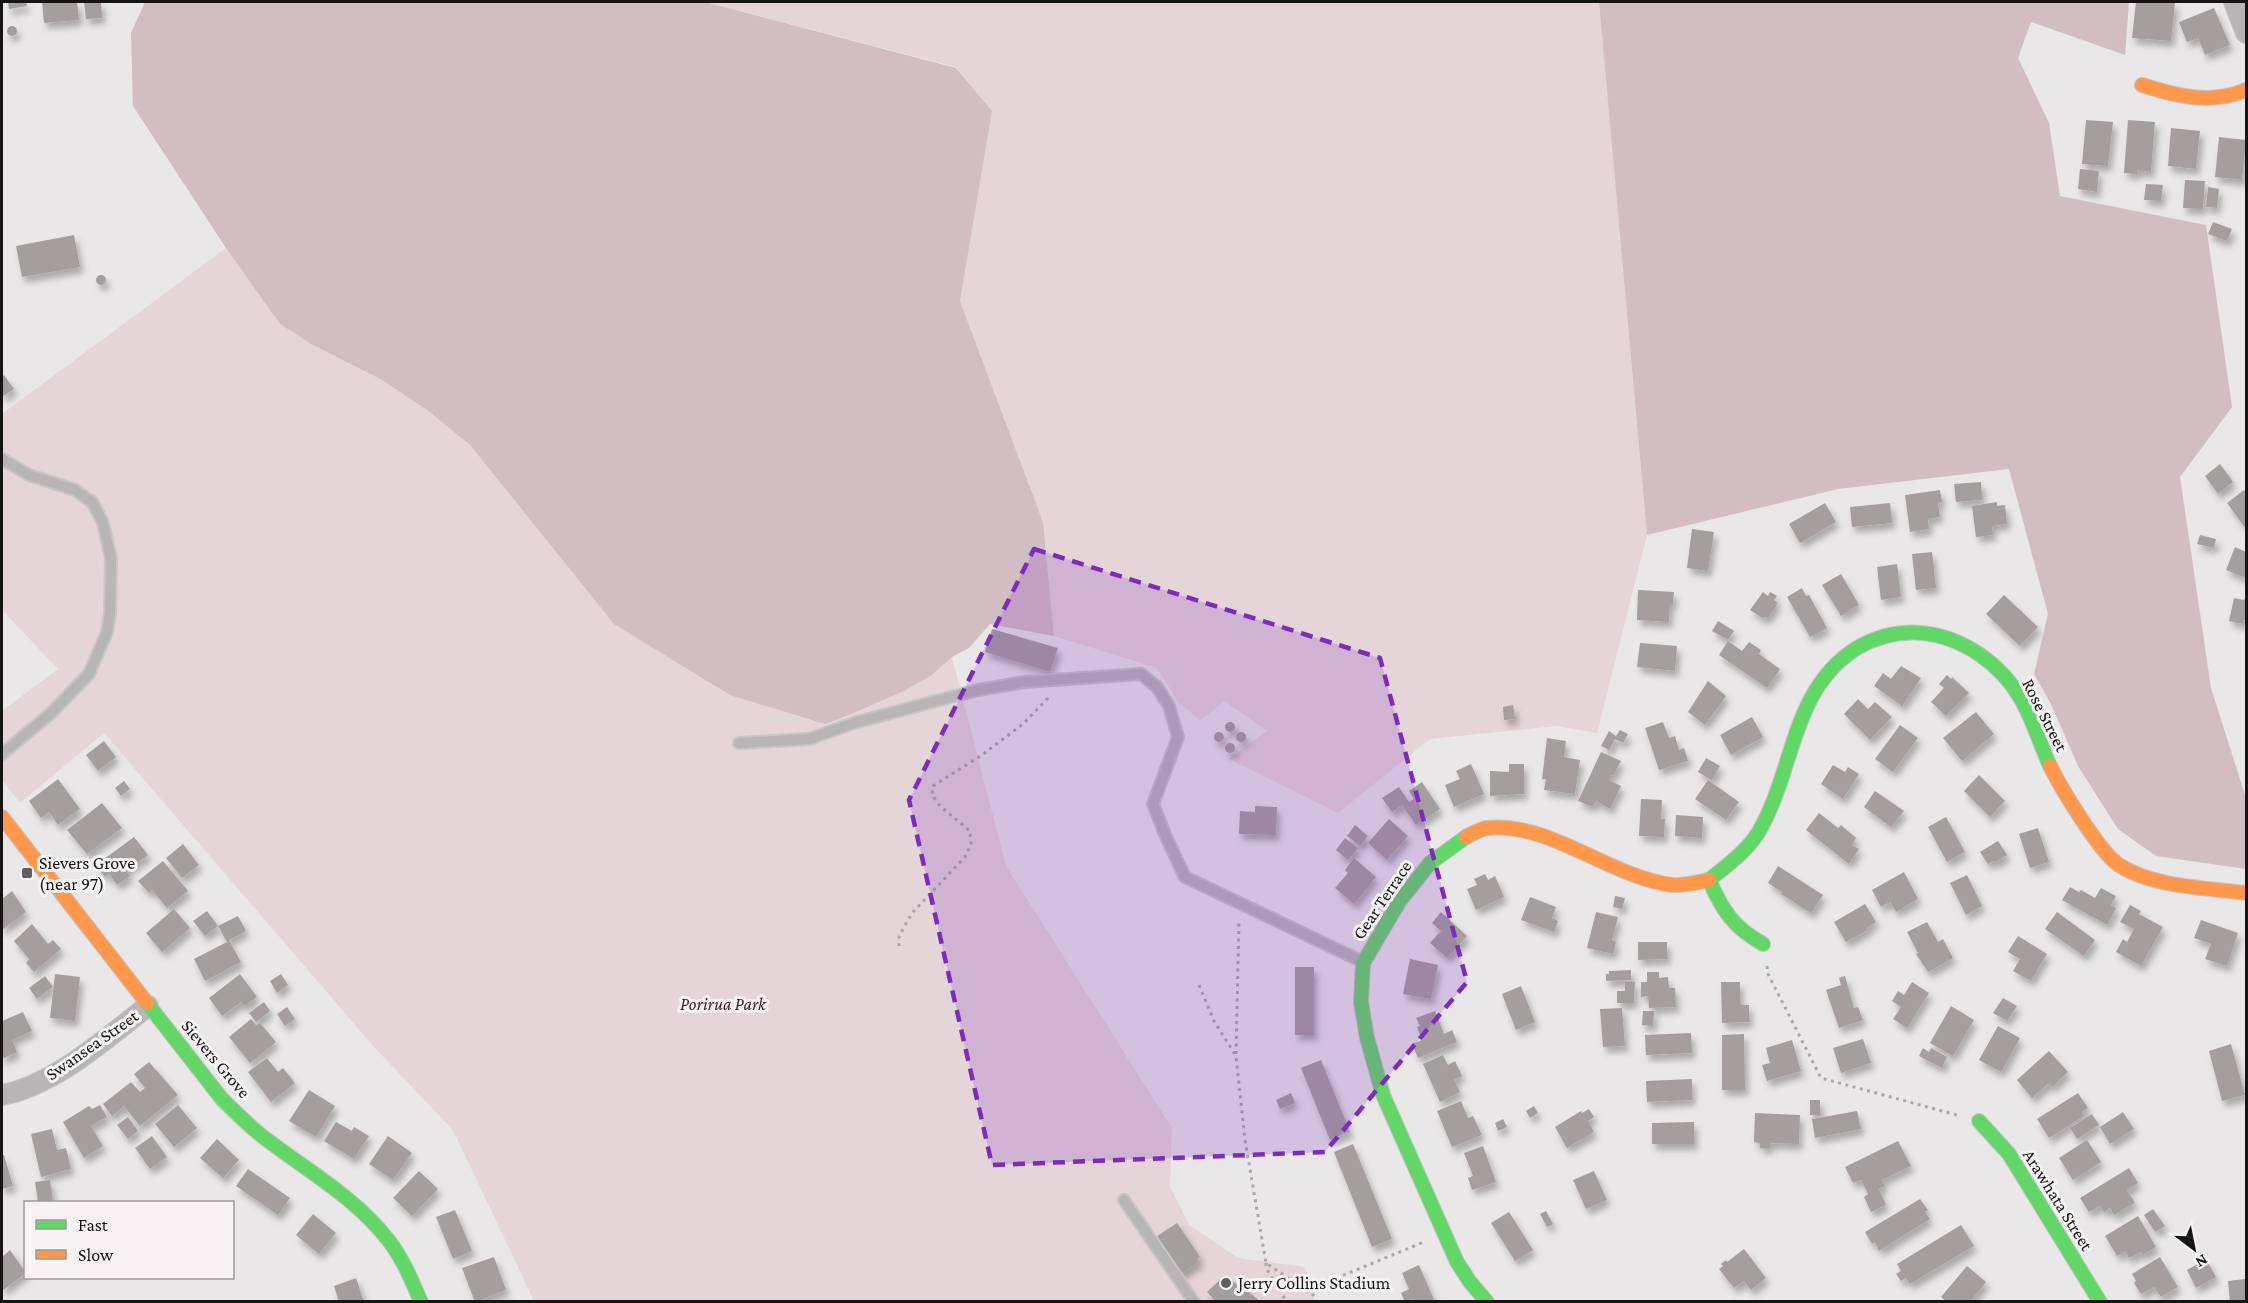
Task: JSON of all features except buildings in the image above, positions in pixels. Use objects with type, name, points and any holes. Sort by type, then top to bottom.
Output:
[{"type":"street","points":[[2234,2],[2247,33]]},
{"type":"street","points":[[2142,85],[2176,95],[2200,98],[2234,97],[2247,90]]},
{"type":"street","name":"Rose Street","points":[[1708,880],[1736,858],[1757,835],[1773,802],[1796,729],[1819,681],[1832,663],[1855,647],[1872,640],[1899,633],[1924,632],[1961,643],[1998,669],[2017,692],[2054,774],[2093,835],[2119,865],[2154,879],[2247,893]]},
{"type":"street","name":"Sievers Grove","points":[[2,818],[222,1099],[265,1138],[328,1183],[366,1216],[389,1241],[406,1267],[421,1302]]},
{"type":"street","name":"Gear Terrace","points":[[1487,1302],[1457,1262],[1383,1095],[1367,1038],[1361,1002],[1363,963],[1399,902],[1430,863],[1461,839],[1484,828],[1507,827],[1533,832],[1568,845],[1630,874],[1674,885],[1708,880]]},
{"type":"street","points":[[1708,880],[1724,914],[1743,933],[1763,944]]},
{"type":"street","name":"Swansea Street","points":[[2,1095],[20,1092],[73,1063],[148,1006]]},
{"type":"street","name":"Arawhata Street","points":[[1979,1121],[2009,1154],[2100,1302]]},
{"type":"lane","points":[[2,459],[29,475],[45,478],[75,490],[93,503],[103,523],[111,559],[110,613],[107,632],[89,674],[50,714],[2,754]]},
{"type":"lane","points":[[739,743],[809,739],[854,723],[978,690],[1024,682],[1141,674],[1157,687],[1169,706],[1178,737],[1153,804],[1185,877],[1363,963]]},
{"type":"lane","points":[[1124,1200],[1194,1302]]},
{"type":"path","points":[[899,946],[899,936],[912,913],[965,857],[971,844],[970,831],[940,806],[932,795],[933,786],[982,755],[1023,724],[1066,680]]},
{"type":"path","points":[[1239,903],[1236,1056],[1245,1140],[1266,1268],[1287,1302]]},
{"type":"path","points":[[1763,944],[1768,974],[1821,1078],[1979,1121]]},
{"type":"path","points":[[1198,985],[1214,1021],[1236,1056]]},
{"type":"path","points":[[1266,1263],[1313,1295],[1334,1279],[1445,1233]]},
{"type":"highlighted area","points":[[1034,549],[1380,658],[1467,982],[1325,1152],[992,1165],[909,800]]},
{"type":"green space","points":[[705,2],[1599,2],[1647,535],[1597,733],[1556,726],[1430,739],[1338,813],[1229,759],[1267,731],[1225,701],[1200,720],[1178,702],[1157,668],[1054,636],[1043,522],[960,301],[992,111],[956,67]]},
{"type":"green space","name":"Porirua Park","points":[[226,248],[280,324],[311,344],[382,380],[427,410],[470,445],[614,624],[932,675],[952,657],[1006,866],[1172,1128],[1170,1187],[1189,1225],[1238,1258],[1305,1267],[1315,1301],[534,1301],[453,1130],[375,1048],[104,733],[20,803],[2,780],[2,711],[58,669],[2,610],[2,414]]},
{"type":"shaded area","points":[[145,2],[705,2],[956,68],[992,111],[960,301],[1043,522],[1054,636],[990,624],[969,648],[952,657],[932,675],[904,691],[825,724],[730,695],[614,624],[470,445],[427,410],[382,380],[311,344],[280,324],[226,248],[133,106],[131,33]]},
{"type":"shaded area","points":[[1599,2],[2129,2],[2125,55],[2031,22],[2018,58],[2049,123],[2060,196],[2206,225],[2232,407],[2180,477],[2211,688],[2246,798],[2246,869],[2156,856],[2118,829],[2078,766],[2051,704],[2034,674],[2048,614],[2009,469],[1838,489],[1647,535]]},
{"type":"traffic: fast","points":[[1763,944],[1744,931],[1730,917],[1709,880],[1742,853],[1758,833],[1780,784],[1796,733],[1818,686],[1835,665],[1857,648],[1873,640],[1905,633],[1937,636],[1966,646],[1992,664],[2013,686],[2029,715],[2050,766]]},
{"type":"traffic: fast","points":[[1466,837],[1430,863],[1399,902],[1363,963],[1361,1002],[1367,1038],[1383,1095],[1457,1262],[1487,1302]]},
{"type":"traffic: fast","points":[[147,1003],[222,1099],[260,1134],[347,1198],[376,1226],[399,1255],[421,1302]]},
{"type":"traffic: fast","points":[[1979,1121],[2009,1154],[2100,1302]]},
{"type":"traffic: slow","points":[[2142,85],[2168,93],[2207,98],[2233,95],[2246,90]]},
{"type":"traffic: slow","points":[[2050,766],[2092,834],[2119,865],[2147,878],[2163,882],[2246,893]]},
{"type":"traffic: slow","points":[[2,817],[147,1003]]},
{"type":"traffic: slow","points":[[1466,837],[1487,828],[1510,828],[1556,841],[1649,880],[1672,885],[1709,880]]},
{"type":"place","name":"Sievers Grove (near 97)","points":[[27,873]]},
{"type":"place","name":"Jerry Collins Stadium","points":[[1226,1283]]}]
